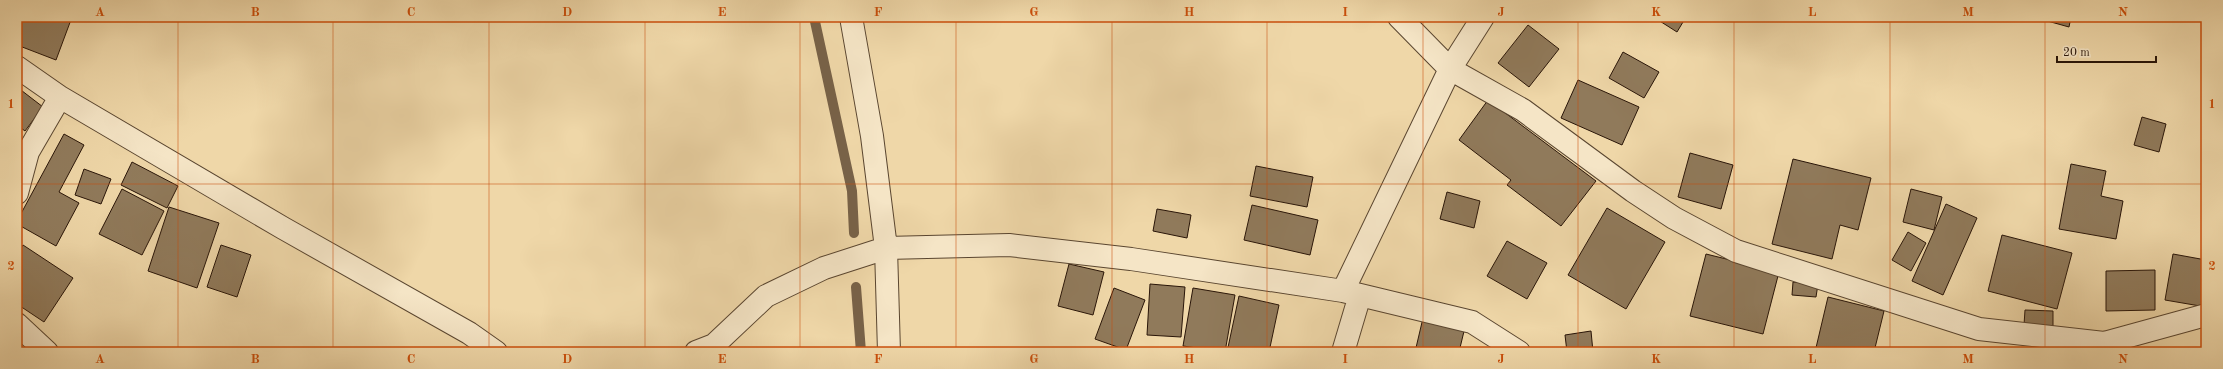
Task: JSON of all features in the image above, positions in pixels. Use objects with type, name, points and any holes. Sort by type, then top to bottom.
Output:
[{"type":"street","points":[[851,17],[872,136],[886,248],[889,352]]},
{"type":"street","points":[[1399,17],[1450,69],[1523,110],[1633,191],[1674,218],[1736,251],[1979,329],[2104,343],[2206,315]]},
{"type":"street","points":[[1343,352],[1352,293],[1450,69],[1483,17]]},
{"type":"street","points":[[17,67],[60,97],[283,228],[469,333],[496,352]]},
{"type":"street","points":[[17,193],[28,152],[60,97]]},
{"type":"street","points":[[696,352],[714,345],[766,296],[824,268],[886,248],[1010,245],[1130,259],[1352,293],[1472,322],[1519,352]]},
{"type":"street","points":[[17,324],[47,352]]},
{"type":"building","points":[[20,17],[72,17],[56,60],[17,45],[17,24]]},
{"type":"building","points":[[1686,17],[1677,32],[1655,18]]},
{"type":"building","points":[[2033,17],[2071,17],[2069,27]]},
{"type":"building","points":[[1528,25],[1559,49],[1529,87],[1498,63]]},
{"type":"building","points":[[1623,52],[1659,72],[1644,98],[1609,78]]},
{"type":"building","points":[[1578,80],[1639,107],[1622,145],[1561,118]]},
{"type":"building","points":[[17,87],[43,107],[25,131],[17,125]]},
{"type":"building","points":[[1488,100],[1596,181],[1561,226],[1507,185],[1511,180],[1459,140]]},
{"type":"building","points":[[2142,117],[2166,124],[2159,152],[2134,145]]},
{"type":"building","points":[[64,134],[84,145],[59,192],[79,203],[56,246],[17,224],[17,221]]},
{"type":"building","points":[[1690,153],[1733,165],[1721,209],[1678,197]]},
{"type":"building","points":[[1793,159],[1871,178],[1858,230],[1840,225],[1832,259],[1772,244]]},
{"type":"building","points":[[132,162],[178,186],[167,208],[121,185]]},
{"type":"building","points":[[2071,164],[2106,171],[2101,196],[2123,201],[2116,239],[2059,229]]},
{"type":"building","points":[[1256,166],[1313,177],[1307,207],[1250,196]]},
{"type":"building","points":[[84,169],[111,179],[101,204],[75,195]]},
{"type":"building","points":[[122,189],[164,211],[142,255],[99,234]]},
{"type":"building","points":[[1911,189],[1942,197],[1934,230],[1903,222]]},
{"type":"building","points":[[1447,192],[1480,201],[1474,228],[1440,219]]},
{"type":"building","points":[[1946,204],[1977,218],[1943,295],[1912,281]]},
{"type":"building","points":[[1252,205],[1318,220],[1310,255],[1244,240]]},
{"type":"building","points":[[169,207],[219,223],[197,288],[148,271]]},
{"type":"building","points":[[1607,208],[1665,242],[1626,309],[1568,275]]},
{"type":"building","points":[[1157,209],[1191,215],[1187,238],[1153,231]]},
{"type":"building","points":[[1908,232],[1926,243],[1911,271],[1892,260]]},
{"type":"building","points":[[2002,235],[2072,253],[2057,309],[1988,291]]},
{"type":"building","points":[[1507,241],[1547,263],[1527,299],[1487,276]]},
{"type":"building","points":[[23,245],[73,278],[44,322],[17,304],[17,254]]},
{"type":"building","points":[[221,245],[251,255],[237,297],[207,287]]},
{"type":"building","points":[[1706,254],[1779,272],[1763,334],[1690,316]]},
{"type":"building","points":[[2173,254],[2206,260],[2206,307],[2165,300]]},
{"type":"building","points":[[1069,264],[1104,272],[1093,315],[1058,306]]},
{"type":"building","points":[[2155,270],[2155,310],[2106,311],[2106,271]]},
{"type":"building","points":[[1793,282],[1818,284],[1816,297],[1792,295]]},
{"type":"building","points":[[1150,284],[1185,287],[1181,337],[1147,335]]},
{"type":"building","points":[[1114,288],[1145,300],[1126,350],[1095,339]]},
{"type":"building","points":[[1193,288],[1235,295],[1225,352],[1183,346]]},
{"type":"building","points":[[1239,296],[1279,305],[1269,352],[1227,352]]},
{"type":"building","points":[[1828,297],[1884,311],[1874,352],[1815,352]]},
{"type":"building","points":[[2025,310],[2053,311],[2053,326],[2024,325]]},
{"type":"building","points":[[1423,318],[1465,327],[1459,352],[1415,352]]},
{"type":"building","points":[[1591,331],[1593,352],[1567,352],[1565,335]]},
{"type":"building","points":[[17,344],[26,352],[17,352]]},
{"type":"waterway","points":[[814,17],[852,191],[854,233]]},
{"type":"waterway","points":[[856,287],[861,352]]}]
